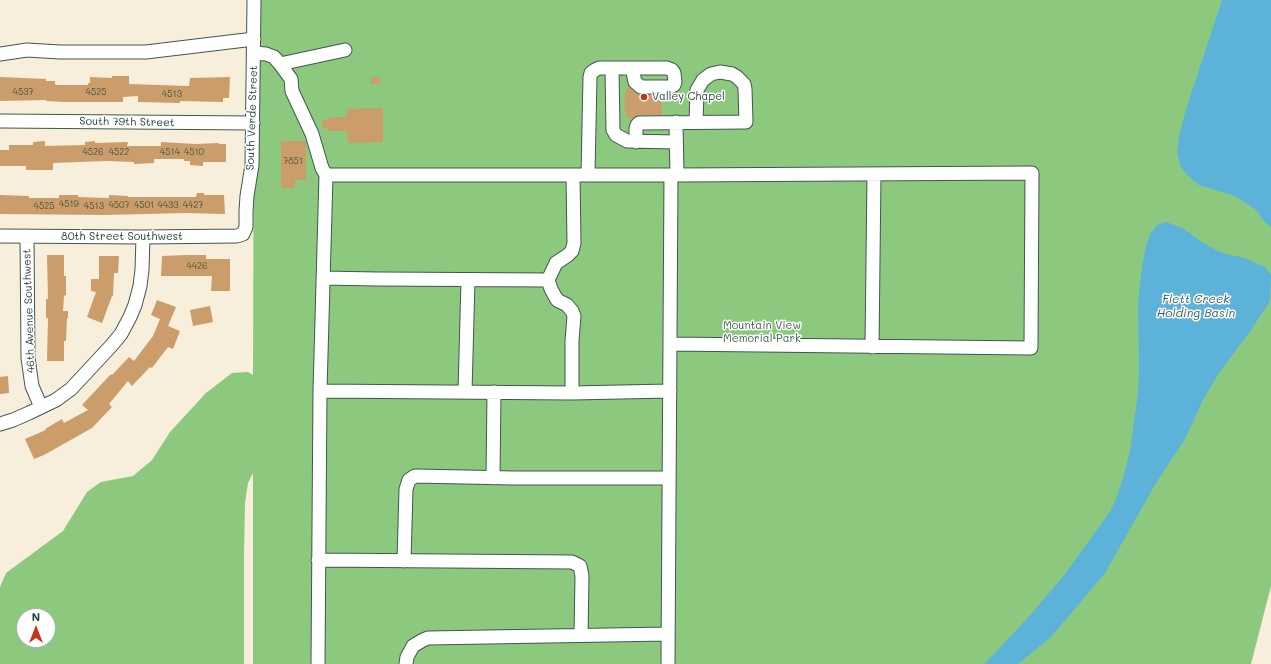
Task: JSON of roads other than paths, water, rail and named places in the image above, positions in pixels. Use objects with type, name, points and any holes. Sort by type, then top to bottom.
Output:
[{"type":"street","name":"South Verde Street","points":[[243,234],[246,227],[246,211],[252,165],[254,0]]},
{"type":"street","points":[[0,54],[27,50],[60,52],[146,52],[254,39]]},
{"type":"street","points":[[280,64],[345,50]]},
{"type":"street","points":[[254,53],[266,54],[274,57],[291,79],[292,91],[312,134],[322,168],[326,175],[320,391],[318,664]]},
{"type":"street","points":[[588,175],[590,77],[595,70],[599,68],[632,68]]},
{"type":"street","points":[[612,68],[613,130],[616,135],[627,141],[676,142]]},
{"type":"street","points":[[636,142],[636,129],[639,123],[746,122],[744,84],[732,74],[720,72],[711,74],[703,80],[697,90],[696,122]]},
{"type":"street","name":"South 79th Street","points":[[0,120],[253,123]]},
{"type":"street","points":[[668,664],[670,344],[676,122]]},
{"type":"street","points":[[326,175],[1032,173],[1031,348],[670,344]]},
{"type":"street","points":[[872,347],[874,174]]},
{"type":"street","points":[[572,393],[572,341],[574,316],[567,305],[558,300],[551,290],[548,280],[556,263],[568,256],[572,251],[574,243],[573,175]]},
{"type":"street","name":"80th Street Southwest","points":[[0,236],[143,237],[237,236],[243,234]]},
{"type":"street","name":"46th Avenue Southwest","points":[[27,236],[28,358],[32,386],[41,407]]},
{"type":"street","points":[[0,424],[13,420],[56,400],[71,389],[121,334],[133,311],[140,286],[143,237]]},
{"type":"street","points":[[323,278],[548,280]]},
{"type":"street","points":[[465,392],[468,280]]},
{"type":"street","points":[[320,391],[572,393],[670,391]]},
{"type":"street","points":[[493,478],[494,392]]},
{"type":"street","points":[[404,562],[406,489],[409,480],[414,476],[493,478],[669,478]]},
{"type":"street","points":[[318,560],[404,562],[572,562],[580,566],[582,576],[581,636]]},
{"type":"street","points":[[406,664],[407,657],[413,646],[428,638],[668,634]]},
{"type":"water","points":[[1222,0],[1271,0],[1271,227],[1263,220],[1256,210],[1240,199],[1232,195],[1199,185],[1187,175],[1180,165],[1177,152],[1179,136],[1187,106]]},
{"type":"water","name":"Flett Creek Holding Basin","points":[[1166,222],[1182,228],[1205,244],[1220,252],[1242,257],[1265,267],[1271,275],[1270,301],[1251,330],[1219,373],[1204,398],[1185,439],[1156,483],[1105,573],[1051,637],[1018,664],[984,664],[1033,612],[1065,574],[1111,510],[1117,496],[1130,451],[1138,393],[1138,303],[1142,267],[1150,234],[1157,225]]},
{"type":"place","name":"Valley Chapel","points":[[644,97]]},
{"type":"park label","name":"Mountain View Memorial Park","points":[[762,332]]}]
